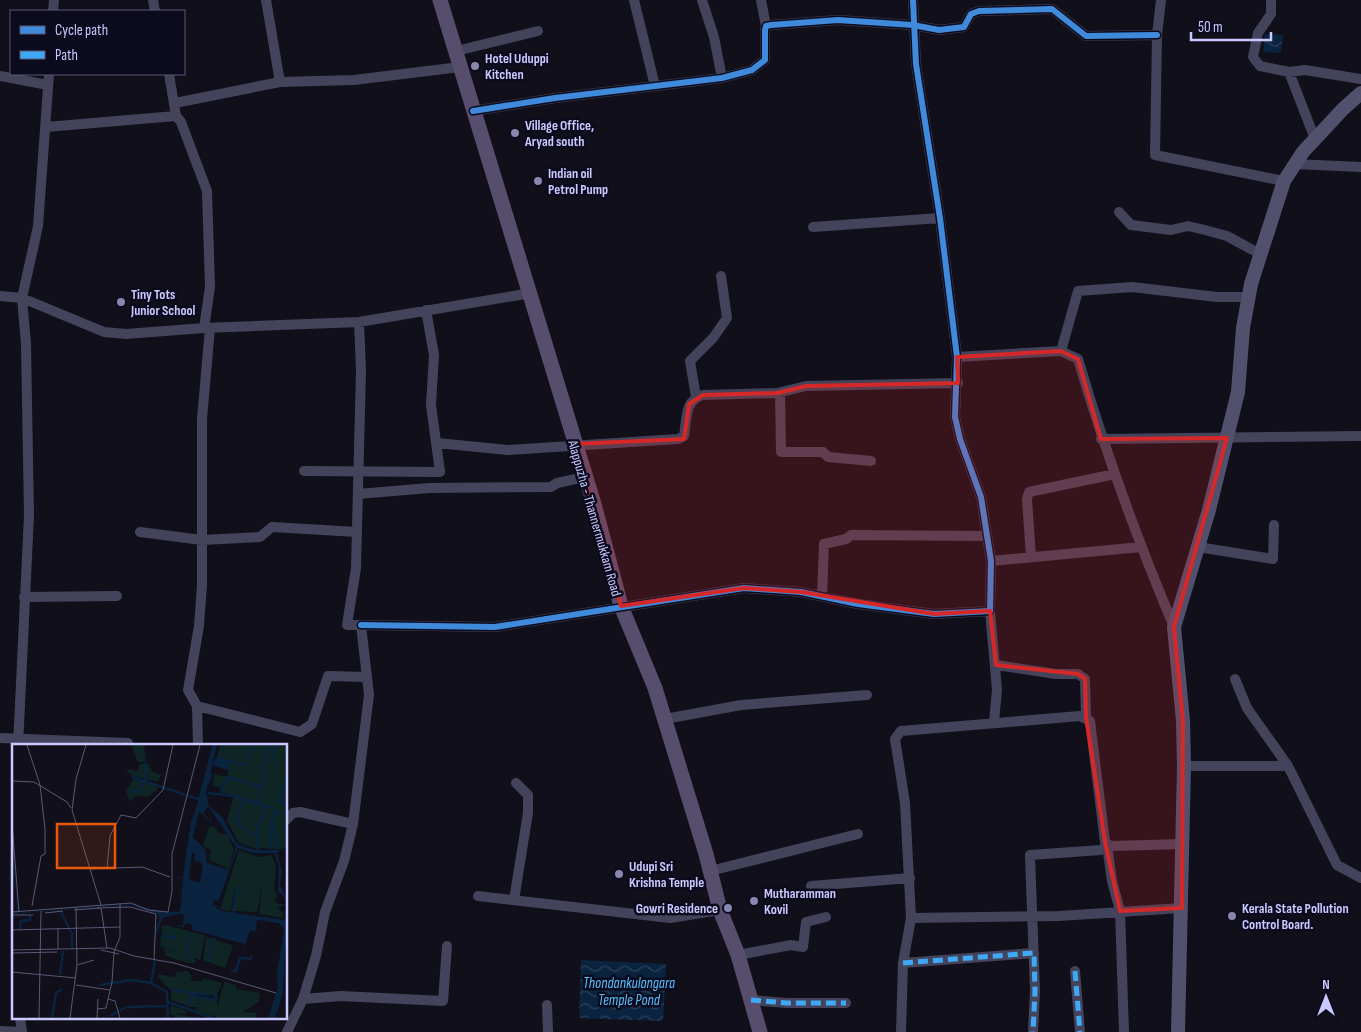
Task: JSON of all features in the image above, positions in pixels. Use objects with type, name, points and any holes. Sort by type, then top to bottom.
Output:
[{"type":"main road","name":"Alappuzha - Thannermukkam Road","points":[[440,0],[531,293],[585,477],[620,606],[655,688],[720,910],[738,955],[760,1032]]},
{"type":"main road","points":[[1178,1032],[1184,844],[1184,766],[1183,721],[1174,627],[1198,547],[1238,392],[1243,328],[1248,297],[1284,181],[1294,164],[1315,138],[1361,93]]},
{"type":"street","points":[[266,0],[280,82]]},
{"type":"street","points":[[634,0],[655,86]]},
{"type":"street","points":[[702,0],[714,37],[722,78]]},
{"type":"street","points":[[473,111],[722,78],[752,70],[761,65],[766,57],[766,26],[761,0]]},
{"type":"street","points":[[913,0],[916,64],[940,218],[957,356],[957,424],[981,497],[991,561],[990,611],[997,690],[994,722]]},
{"type":"street","points":[[1161,0],[1157,35],[1155,155],[1284,181]]},
{"type":"street","points":[[1271,0],[1271,14],[1258,33],[1253,57],[1260,66],[1289,72],[1305,70],[1361,79]]},
{"type":"street","points":[[766,26],[838,20],[913,25],[939,30],[964,27],[971,14],[979,10],[1052,9],[1086,36],[1157,35]]},
{"type":"street","points":[[456,51],[538,31]]},
{"type":"street","points":[[175,104],[280,82],[354,80],[460,67]]},
{"type":"street","points":[[1289,72],[1315,138]]},
{"type":"street","points":[[17,742],[29,515],[26,344],[22,298],[38,226],[49,75]]},
{"type":"street","points":[[169,75],[176,116],[182,122],[208,191],[210,287],[202,419],[202,540],[199,626],[188,690],[197,706],[198,744]]},
{"type":"street","points":[[0,76],[48,85]]},
{"type":"street","points":[[46,127],[176,116]]},
{"type":"street","points":[[1294,164],[1361,167]]},
{"type":"street","points":[[1119,212],[1131,225],[1171,230],[1188,226],[1227,236],[1260,254]]},
{"type":"street","points":[[813,227],[940,218]]},
{"type":"street","points":[[696,397],[690,361],[714,338],[727,318],[721,276]]},
{"type":"street","points":[[1061,351],[1078,291],[1132,287],[1217,297],[1248,297]]},
{"type":"street","points":[[0,296],[22,298],[104,332],[126,334],[207,328],[359,322],[531,293]]},
{"type":"street","points":[[304,471],[358,473],[440,472],[431,405],[434,355],[426,310]]},
{"type":"street","points":[[359,322],[361,370],[356,568],[347,624],[495,627],[744,588],[800,592],[934,614],[990,611]]},
{"type":"street","points":[[957,356],[1061,351],[1078,359],[1101,440],[1141,547],[1174,627]]},
{"type":"street","points":[[437,443],[508,450],[681,438],[684,436],[689,404],[696,397],[780,393],[806,386],[958,383]]},
{"type":"street","points":[[780,393],[781,452],[823,452],[828,457],[871,461]]},
{"type":"street","points":[[1101,440],[1361,436]]},
{"type":"street","points":[[1031,558],[1027,500],[1029,492],[1115,474]]},
{"type":"street","points":[[358,494],[429,488],[453,490],[551,487],[558,483],[585,477]]},
{"type":"street","points":[[1198,547],[1273,559],[1274,525]]},
{"type":"street","points":[[140,532],[202,540],[260,537],[272,527],[357,532]]},
{"type":"street","points":[[822,596],[824,544],[846,539],[851,535],[988,536]]},
{"type":"street","points":[[991,561],[1141,547]]},
{"type":"street","points":[[24,597],[117,596]]},
{"type":"street","points":[[288,1032],[303,999],[316,956],[325,912],[344,861],[353,824],[367,717],[367,676],[361,625]]},
{"type":"street","points":[[996,665],[1056,674],[1078,674],[1085,679],[1086,717]]},
{"type":"street","points":[[197,706],[300,732],[312,724],[328,676],[367,676]]},
{"type":"street","points":[[1235,679],[1247,708],[1288,766],[1337,865],[1361,878]]},
{"type":"street","points":[[665,719],[741,705],[867,695]]},
{"type":"street","points":[[901,1032],[903,963],[911,918],[905,803],[895,739],[896,734],[901,731],[1080,716],[1086,717],[1090,721],[1105,842],[1120,911],[1124,1032]]},
{"type":"street","points":[[0,738],[17,742],[128,742]]},
{"type":"street","points":[[1184,766],[1288,766]]},
{"type":"street","points":[[514,900],[528,813],[528,795],[516,783]]},
{"type":"street","points":[[288,818],[293,813],[300,812],[353,824]]},
{"type":"street","points":[[710,871],[858,834]]},
{"type":"street","points":[[1033,1032],[1035,991],[1030,855],[1101,850],[1107,845],[1184,844]]},
{"type":"street","points":[[811,886],[910,878]]},
{"type":"street","points":[[478,896],[670,918],[720,910]]},
{"type":"street","points":[[911,918],[1032,917],[1182,908]]},
{"type":"street","points":[[738,955],[791,945],[803,947],[806,922],[826,917]]},
{"type":"street","points":[[303,999],[341,996],[443,1001],[447,946]]},
{"type":"street","points":[[903,963],[1034,952]]},
{"type":"street","points":[[1075,971],[1080,1032]]},
{"type":"street","points":[[750,1000],[787,1004],[846,1004]]},
{"type":"street","points":[[547,1005],[548,1032]]},
{"type":"street","points":[[0,1031],[22,1032]]},
{"type":"highlighted area","points":[[1061,351],[1078,359],[1101,439],[1227,438],[1174,627],[1183,721],[1182,908],[1120,911],[1105,842],[1086,717],[1085,679],[1078,674],[996,665],[990,611],[934,614],[801,592],[744,588],[621,606],[574,444],[684,439],[689,404],[703,395],[777,393],[806,386],[958,383],[957,357]]},
{"type":"water","points":[[1265,34],[1283,35],[1281,53],[1263,52]]},
{"type":"water","name":"Thondankulangara Temple Pond","points":[[581,960],[666,964],[663,1021],[579,1018]]},
{"type":"marked path","points":[[903,963],[1034,953],[1033,1032]]},
{"type":"marked path","points":[[1075,971],[1080,1032]]},
{"type":"marked path","points":[[751,1000],[787,1003],[846,1003]]},
{"type":"cycle path","points":[[361,625],[495,627],[744,588],[801,592],[858,604],[934,614],[990,611],[991,561],[981,497],[960,439],[955,417],[957,357],[940,218],[916,64],[913,0]]},
{"type":"cycle path","points":[[473,111],[555,98],[722,78],[752,70],[765,60],[765,30],[766,26],[771,25],[838,20],[913,25],[939,30],[964,27],[971,14],[979,11],[1052,9],[1086,36],[1157,35]]},
{"type":"place","name":"Hotel Uduppi Kitchen","points":[[475,66]]},
{"type":"place","name":"Village Office, Aryad south","points":[[515,133]]},
{"type":"place","name":"Indian oil Petrol Pump","points":[[538,181]]},
{"type":"place","name":"Tiny Tots Junior School","points":[[121,302]]},
{"type":"place","name":"Udupi Sri Krishna Temple","points":[[619,874]]},
{"type":"place","name":"Mutharamman Kovil","points":[[754,901]]},
{"type":"place","name":"Gowri Residence","points":[[728,908]]},
{"type":"place","name":"Kerala State Pollution Control Board.","points":[[1232,916]]}]
